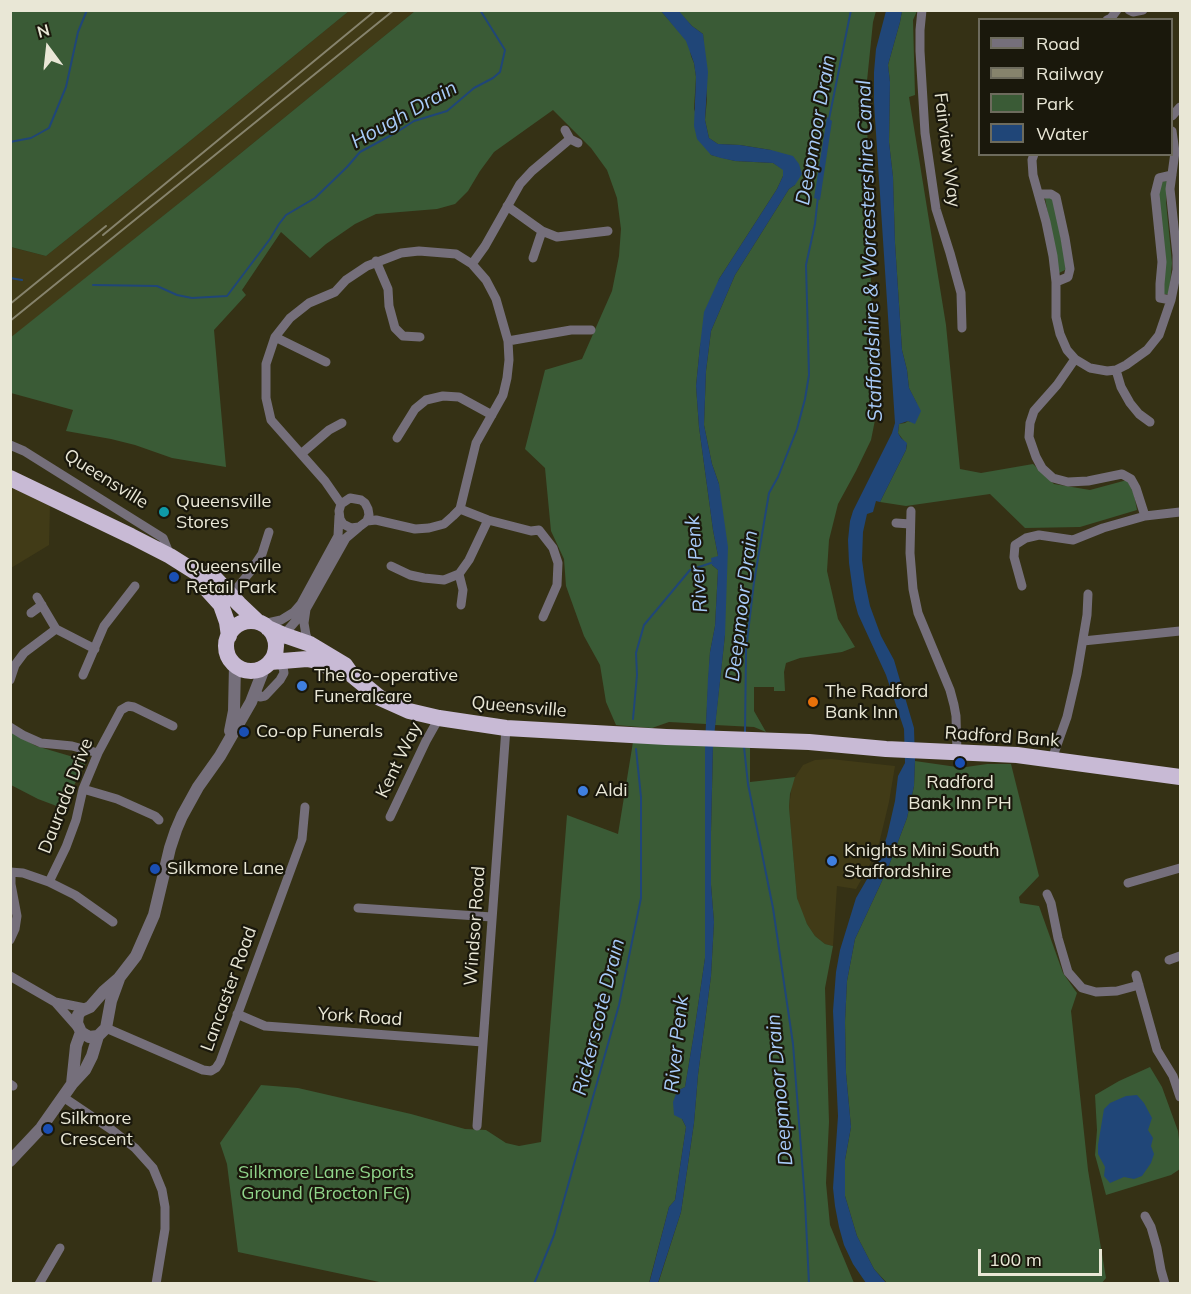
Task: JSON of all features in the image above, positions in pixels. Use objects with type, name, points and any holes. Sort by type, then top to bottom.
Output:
[{"type":"highway","points":[[10,478],[116,528],[197,573],[212,575],[274,637],[274,655]]},
{"type":"highway","points":[[197,573],[202,584],[221,605],[229,636],[227,650],[235,664],[240,668],[255,670],[274,655]]},
{"type":"highway","points":[[229,636],[240,624],[247,622],[263,625]]},
{"type":"highway","name":"Queensville","points":[[274,655],[310,644],[345,665],[352,675],[380,698],[409,711],[439,718],[506,728],[639,735]]},
{"type":"highway","points":[[274,655],[291,660],[317,661],[352,675]]},
{"type":"highway","name":"Radford Bank","points":[[639,735],[1017,755],[1180,777]]},
{"type":"street","name":"Fairview Way","points":[[922,10],[920,51],[925,133],[936,209],[961,293],[962,328]]},
{"type":"street","points":[[1129,10],[1133,12],[1143,10]]},
{"type":"street","points":[[472,264],[486,246],[520,184],[571,138]]},
{"type":"street","points":[[1033,156],[1033,175],[1048,233],[1056,282],[1056,317],[1060,334],[1067,350],[1075,359],[1090,368],[1116,370],[1148,350],[1159,335],[1171,300],[1177,270],[1176,207],[1170,189],[1175,152],[1173,138]]},
{"type":"street","points":[[1171,300],[1160,298],[1161,253],[1155,194],[1159,178],[1173,175]]},
{"type":"street","points":[[1039,194],[1051,194],[1056,197],[1065,238],[1070,269],[1068,277],[1056,282]]},
{"type":"street","points":[[507,206],[542,231],[557,237],[609,231]]},
{"type":"street","points":[[533,258],[542,231]]},
{"type":"street","points":[[72,1084],[79,1030],[78,1015],[119,978],[136,956],[154,915],[170,848],[182,816],[198,787],[220,756],[274,655],[306,609],[346,538],[367,522],[369,515],[365,503],[361,500],[346,501],[336,495],[271,420],[266,398],[267,364],[275,337],[290,318],[309,303],[335,292],[346,280],[376,261],[400,253],[419,251],[456,254],[472,264],[486,280],[496,299],[507,341],[509,360],[503,395],[476,443],[460,509],[444,524],[415,529],[367,522],[354,528],[343,524],[339,516]]},
{"type":"street","points":[[376,261],[388,289],[388,306],[395,328],[403,336],[420,337]]},
{"type":"street","points":[[507,341],[571,330],[591,330]]},
{"type":"street","points":[[275,337],[326,362]]},
{"type":"street","points":[[1075,359],[1057,385],[1034,411],[1029,437],[1036,456],[1042,468],[1053,478],[1068,482],[1088,482],[1122,474],[1131,479],[1136,488],[1144,516]]},
{"type":"street","points":[[1116,370],[1121,387],[1130,403],[1150,422]]},
{"type":"street","points":[[397,438],[415,409],[426,400],[443,396],[459,398],[492,415]]},
{"type":"street","points":[[301,454],[342,423]]},
{"type":"street","name":"Queensville","points":[[10,444],[163,538],[170,556]]},
{"type":"street","points":[[263,625],[281,620],[294,612],[301,604],[338,536],[339,511],[346,501]]},
{"type":"street","points":[[460,509],[488,520],[531,531],[539,530],[553,548],[558,563],[557,585],[543,617]]},
{"type":"street","points":[[911,511],[910,553],[913,589],[918,613],[950,690],[956,716],[957,753]]},
{"type":"street","points":[[1022,586],[1014,557],[1016,545],[1026,538],[1039,535],[1073,540],[1144,516],[1180,512]]},
{"type":"street","points":[[391,566],[410,575],[424,578],[444,580],[459,574],[469,560],[488,520]]},
{"type":"street","points":[[896,523],[910,524]]},
{"type":"street","points":[[231,595],[262,554],[268,532]]},
{"type":"street","points":[[459,574],[463,590],[460,605]]},
{"type":"street","points":[[83,668],[95,649],[104,626],[135,586]]},
{"type":"street","points":[[1052,759],[1067,717],[1083,641],[1088,594]]},
{"type":"street","points":[[31,613],[40,601],[56,629],[95,649]]},
{"type":"street","points":[[306,609],[304,623],[310,644]]},
{"type":"street","points":[[11,677],[15,665],[24,653],[56,629]]},
{"type":"street","points":[[1083,641],[1180,631]]},
{"type":"street","points":[[256,691],[260,697],[265,696],[271,692],[284,673],[274,655]]},
{"type":"street","points":[[228,741],[234,711],[235,664]]},
{"type":"street","name":"Daurada Drive","points":[[49,882],[66,847],[76,820],[83,789],[98,753],[121,710],[129,706],[173,726]]},
{"type":"street","name":"Kent Way","points":[[390,817],[439,718]]},
{"type":"street","points":[[10,727],[41,744],[72,746],[98,753]]},
{"type":"street","name":"Windsor Road","points":[[477,1126],[506,728]]},
{"type":"street","points":[[83,789],[117,799],[159,820]]},
{"type":"street","name":"Lancaster Road","points":[[104,1028],[202,1070],[211,1071],[216,1068],[302,839],[305,807]]},
{"type":"street","points":[[1139,868],[1142,879]]},
{"type":"street","points":[[1128,883],[1180,868]]},
{"type":"street","points":[[10,940],[17,916],[11,872],[23,873],[49,882],[75,895],[113,922]]},
{"type":"street","points":[[1051,899],[1058,938],[1068,972],[1082,988],[1096,992],[1117,991],[1139,985]]},
{"type":"street","points":[[358,908],[492,917]]},
{"type":"street","points":[[1169,960],[1180,956]]},
{"type":"street","points":[[1136,975],[1157,1050],[1173,1076],[1180,1097]]},
{"type":"street","points":[[10,976],[56,1002],[87,1008],[96,1007],[105,1014],[104,1028]]},
{"type":"street","points":[[10,1161],[41,1128],[72,1084],[85,1070],[104,1028],[119,978]]},
{"type":"street","points":[[1081,998],[1082,988]]},
{"type":"street","points":[[56,1002],[79,1030],[89,1037],[104,1028]]},
{"type":"street","name":"York Road","points":[[237,1014],[265,1026],[483,1042]]},
{"type":"street","points":[[63,1096],[135,1148],[153,1168],[162,1190],[165,1207],[165,1229],[156,1284]]},
{"type":"street","points":[[1144,1216],[1151,1227],[1166,1284]]},
{"type":"street","points":[[1151,1227],[1160,1221]]},
{"type":"street","points":[[39,1284],[60,1248]]},
{"type":"shaded area","points":[[349,11],[415,11],[11,338],[10,247],[46,256]]},
{"type":"shaded area","points":[[10,485],[50,505],[49,545],[11,568]]},
{"type":"shaded area","name":"Knights Mini South Staffordshire","points":[[831,759],[895,766],[877,852],[856,889],[837,886],[833,946],[825,944],[815,936],[801,912],[797,898],[789,807],[792,784],[803,765],[815,760]]},
{"type":"green space","points":[[10,11],[349,11],[46,256],[11,247]]},
{"type":"green space","points":[[415,11],[661,11],[687,41],[696,77],[694,109],[711,155],[735,161],[773,163],[783,169],[783,176],[777,189],[719,279],[700,346],[696,386],[699,427],[718,556],[712,565],[718,570],[706,724],[669,722],[652,728],[616,725],[606,702],[600,665],[584,636],[566,586],[564,559],[551,531],[545,468],[525,449],[545,370],[582,359],[612,291],[619,256],[621,229],[617,198],[607,170],[591,148],[553,110],[494,152],[468,191],[455,204],[437,209],[376,214],[355,224],[310,258],[281,232],[242,290],[246,295],[214,330],[226,467],[172,458],[135,445],[66,431],[73,410],[11,393],[10,338]]},
{"type":"green space","points":[[678,11],[876,11],[867,81],[868,207],[876,415],[871,440],[838,504],[829,540],[827,571],[838,619],[855,647],[842,652],[800,658],[786,663],[785,691],[774,691],[774,687],[754,687],[754,711],[766,732],[754,727],[715,725],[725,635],[719,484],[712,464],[704,425],[706,371],[711,331],[735,275],[789,189],[795,185],[771,150],[718,144],[709,138],[705,120],[707,99],[703,34]]},
{"type":"green space","points":[[902,11],[917,11],[913,20],[915,95],[909,97],[946,325],[960,469],[981,473],[1033,464],[1054,484],[1090,490],[1127,480],[1134,494],[1137,510],[1080,527],[1025,528],[990,494],[906,506],[880,502],[906,450],[907,445],[898,433],[899,424],[911,422],[917,404],[909,388],[902,350],[893,177],[889,142],[888,65]]},
{"type":"green space","points":[[1167,180],[1166,202],[1172,263],[1169,294],[1163,294],[1158,198],[1160,183]]},
{"type":"green space","points":[[1045,198],[1053,198],[1067,269],[1059,273]]},
{"type":"green space","points":[[10,731],[36,746],[87,761],[62,808],[11,785]]},
{"type":"green space","name":"Silkmore Lane Sports Ground (Brocton FC)","points":[[633,742],[705,745],[705,958],[685,1087],[677,1091],[682,1119],[686,1127],[675,1200],[669,1207],[649,1283],[384,1283],[238,1252],[227,1164],[220,1143],[261,1085],[298,1088],[465,1129],[486,1130],[506,1143],[519,1146],[541,1142],[567,815],[618,834]]},
{"type":"green space","points":[[713,746],[750,747],[750,782],[795,777],[789,807],[797,898],[807,924],[815,936],[825,944],[833,946],[825,988],[829,1122],[826,1183],[830,1225],[854,1283],[658,1284],[681,1212],[711,976],[714,922],[711,885]]},
{"type":"green space","points":[[915,761],[957,767],[1011,764],[1039,876],[1019,897],[1020,903],[1039,906],[1063,973],[1077,993],[1071,1011],[1088,1170],[1106,1278],[1101,1284],[887,1283],[874,1269],[857,1236],[845,1196],[845,1160],[851,1127],[846,1073],[847,981],[855,939],[888,868],[907,818],[914,786]]},
{"type":"green space","points":[[1150,1067],[1162,1087],[1178,1131],[1180,1169],[1171,1175],[1106,1195],[1095,1155],[1097,1130],[1095,1095]]},
{"type":"water","points":[[678,10],[692,26],[703,34],[708,72],[705,120],[709,138],[718,144],[740,145],[793,156],[802,174],[795,185],[789,189],[735,275],[711,331],[706,371],[704,425],[712,464],[719,484],[728,547],[725,635],[713,746],[711,885],[714,922],[711,976],[681,1212],[658,1283],[649,1284],[669,1207],[675,1200],[686,1127],[682,1119],[674,1115],[673,1102],[677,1091],[685,1087],[705,958],[705,745],[708,678],[715,626],[718,570],[712,565],[711,558],[718,556],[699,427],[696,386],[704,312],[719,279],[783,176],[783,170],[773,163],[735,161],[711,155],[697,139],[694,126],[696,77],[694,63],[686,41],[661,11]]},
{"type":"water","points":[[886,11],[902,11],[888,65],[889,142],[893,177],[902,350],[909,388],[921,411],[915,424],[908,421],[899,424],[898,433],[907,443],[906,450],[880,502],[876,501],[873,512],[867,514],[863,532],[862,560],[870,606],[881,636],[894,660],[914,728],[915,761],[914,786],[907,818],[888,868],[855,939],[847,981],[846,1073],[851,1127],[845,1160],[845,1196],[857,1236],[874,1269],[887,1284],[866,1283],[853,1264],[839,1227],[833,1188],[838,1116],[833,1011],[836,972],[840,950],[856,898],[880,857],[887,836],[898,776],[905,763],[904,729],[886,675],[858,614],[854,599],[848,540],[853,511],[895,423],[874,103],[876,49]]},
{"type":"water","points":[[827,117],[832,121],[820,200],[814,198]]},
{"type":"water","points":[[1137,1095],[1152,1118],[1148,1130],[1153,1138],[1151,1146],[1154,1154],[1142,1176],[1134,1179],[1124,1177],[1110,1183],[1104,1176],[1105,1167],[1098,1154],[1104,1109],[1110,1103],[1126,1096]]},
{"type":"waterway","points":[[10,142],[31,138],[49,128],[66,87],[78,32],[87,10]]},
{"type":"waterway","name":"Hough Drain","points":[[93,285],[157,286],[177,295],[192,298],[227,296],[286,215],[315,198],[360,152],[414,121],[447,111],[474,88],[500,72],[505,50],[480,10]]},
{"type":"waterway","name":"Deepmoor Drain","points":[[829,119],[851,10]]},
{"type":"waterway","name":"Deepmoor Drain","points":[[745,732],[746,650],[754,582],[769,493],[778,477],[797,429],[809,375],[806,265],[815,224],[818,196]]},
{"type":"waterway","name":"Hough Drain","points":[[10,278],[22,280]]},
{"type":"waterway","name":"Rickerscote Drain","points":[[633,719],[637,675],[636,653],[644,625],[690,570],[714,562]]},
{"type":"waterway","name":"Deepmoor Drain","points":[[744,747],[748,784],[773,908],[793,1044],[809,1284]]},
{"type":"waterway","name":"Rickerscote Drain","points":[[534,1284],[554,1235],[619,1005],[641,898],[641,797],[636,749]]},
{"type":"railway","points":[[103,235],[376,10]]},
{"type":"railway","points":[[10,321],[394,10]]},
{"type":"railway","points":[[10,304],[106,226]]},
{"type":"place","name":"Queensville Stores","points":[[164,512]]},
{"type":"place","name":"Queensville Retail Park","points":[[174,577]]},
{"type":"place","name":"The Co-operative Funeralcare","points":[[302,686]]},
{"type":"place","name":"The Radford Bank Inn","points":[[813,702]]},
{"type":"place","name":"Co-op Funerals","points":[[244,732]]},
{"type":"place","name":"Radford Bank Inn PH","points":[[960,763]]},
{"type":"place","name":"Aldi","points":[[583,791]]},
{"type":"place","name":"Knights Mini South Staffordshire","points":[[832,861]]},
{"type":"place","name":"Silkmore Lane","points":[[155,869]]},
{"type":"place","name":"Silkmore Crescent","points":[[48,1129]]},
{"type":"water label","name":"Staffordshire & Worcestershire Canal","points":[[870,251]]},
{"type":"water label","name":"River Penk","points":[[697,564]]},
{"type":"water label","name":"River Penk","points":[[677,1044]]}]
